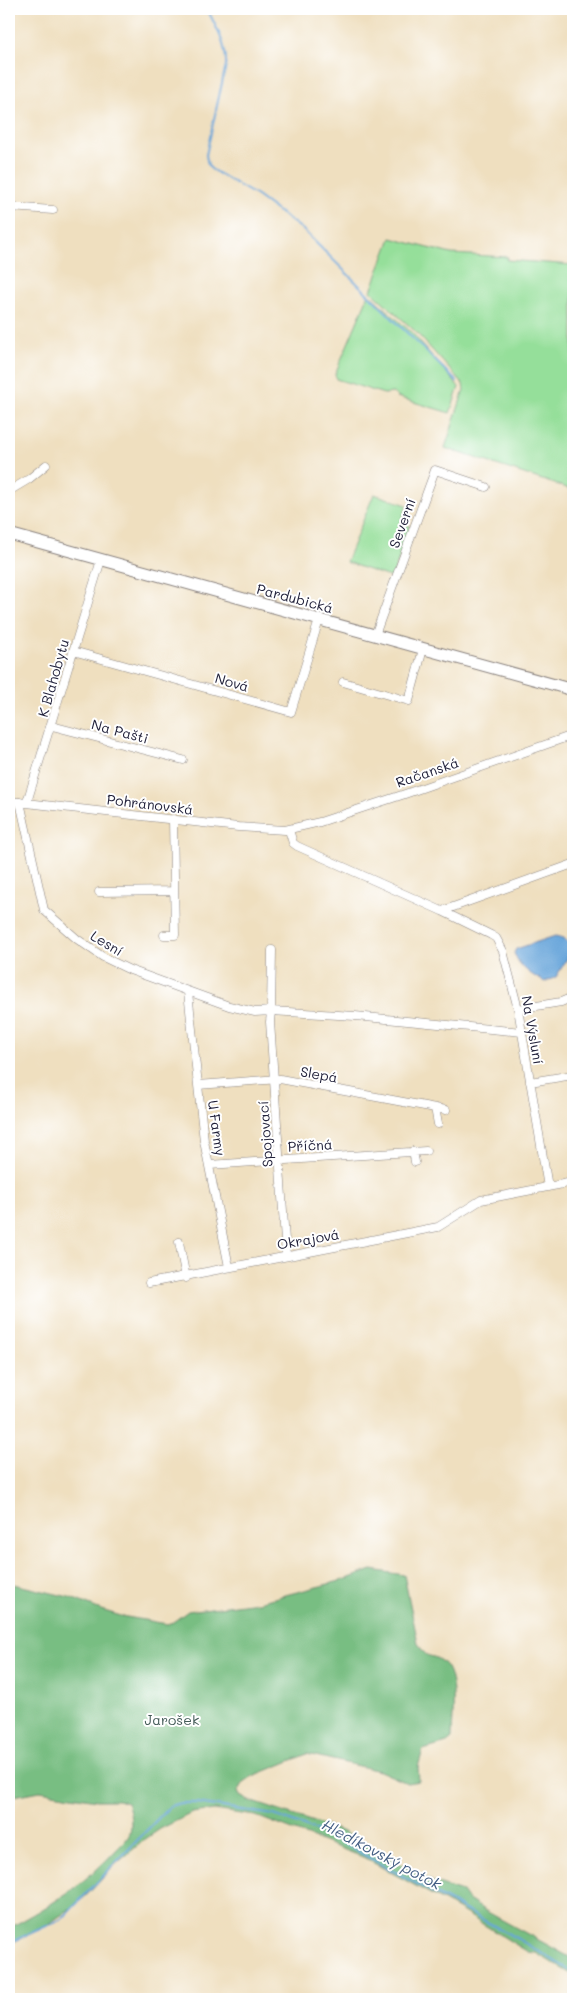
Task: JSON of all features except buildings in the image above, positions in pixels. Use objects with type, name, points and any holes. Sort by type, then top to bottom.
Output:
[{"type":"street","points":[[9,217],[9,207],[53,210]]},
{"type":"street","points":[[9,491],[29,479],[46,465]]},
{"type":"street","name":"Severní","points":[[375,635],[435,470],[486,487]]},
{"type":"street","name":"Pardubická","points":[[9,534],[573,690]]},
{"type":"street","name":"K Blahobytu","points":[[24,802],[52,726],[101,560]]},
{"type":"street","name":"Nová","points":[[73,651],[291,712],[319,620]]},
{"type":"street","points":[[343,682],[409,701],[423,649]]},
{"type":"street","name":"Na Pašti","points":[[52,726],[183,760]]},
{"type":"street","name":"Račanská","points":[[289,830],[320,822],[402,795],[573,735]]},
{"type":"street","name":"Pohránovská","points":[[9,801],[266,830],[289,830]]},
{"type":"street","name":"Lesní","points":[[24,802],[44,910],[77,939],[103,957],[130,970],[229,1006],[255,1012],[271,1011],[355,1016],[522,1032]]},
{"type":"street","points":[[164,935],[175,935],[173,819]]},
{"type":"street","name":"Na Výsluní","points":[[289,830],[293,843],[297,846],[496,938],[503,950],[518,1009],[548,1187]]},
{"type":"street","points":[[442,912],[573,864]]},
{"type":"street","points":[[99,892],[174,890]]},
{"type":"street","points":[[271,1011],[272,950]]},
{"type":"street","name":"U Farmy","points":[[188,992],[204,1141],[229,1268]]},
{"type":"street","points":[[518,1009],[561,1002],[573,997]]},
{"type":"street","name":"Spojovací","points":[[271,1011],[270,1022],[286,1255]]},
{"type":"street","points":[[530,1082],[573,1075]]},
{"type":"street","name":"Slepá","points":[[198,1085],[280,1079],[446,1110]]},
{"type":"street","points":[[435,1108],[438,1124]]},
{"type":"street","name":"Příčná","points":[[209,1165],[426,1151]]},
{"type":"street","points":[[413,1152],[415,1162]]},
{"type":"street","name":"Okrajová","points":[[149,1283],[186,1278],[286,1255],[438,1227],[481,1200],[573,1182]]},
{"type":"street","points":[[179,1242],[186,1278]]},
{"type":"green space","points":[[391,238],[451,254],[508,257],[507,260],[573,265],[573,490],[445,448],[464,390],[463,384],[415,331],[371,291]]},
{"type":"green space","points":[[369,294],[412,333],[459,387],[450,413],[397,397],[393,393],[384,394],[336,379],[335,374]]},
{"type":"green space","points":[[374,494],[407,505],[401,522],[410,526],[392,578],[346,562]]},
{"type":"green space","name":"Jarošek","points":[[372,1570],[404,1575],[418,1643],[424,1653],[437,1658],[447,1667],[450,1676],[453,1697],[452,1739],[447,1743],[423,1750],[418,1767],[419,1781],[407,1783],[380,1771],[307,1754],[253,1776],[244,1782],[238,1792],[240,1796],[247,1800],[341,1831],[435,1883],[462,1892],[467,1899],[484,1910],[573,1959],[573,1975],[536,1953],[528,1952],[460,1910],[363,1857],[256,1816],[214,1810],[192,1813],[160,1829],[116,1864],[87,1895],[70,1909],[41,1929],[9,1944],[9,1928],[67,1893],[94,1872],[126,1839],[130,1833],[131,1822],[127,1803],[118,1800],[97,1800],[40,1791],[9,1797],[9,1583],[69,1597],[121,1616],[167,1624],[188,1611],[258,1602],[344,1580]]},
{"type":"water","points":[[555,936],[564,938],[573,949],[556,977],[545,982],[526,970],[519,963],[514,953],[516,949]]},
{"type":"waterway","points":[[207,9],[223,43],[226,58],[206,155],[208,165],[211,169],[257,196],[302,229],[457,382]]},
{"type":"waterway","name":"Hledíkovský potok","points":[[9,1943],[62,1919],[170,1806],[180,1803],[197,1803],[274,1815],[328,1835],[518,1939],[573,1972]]}]
